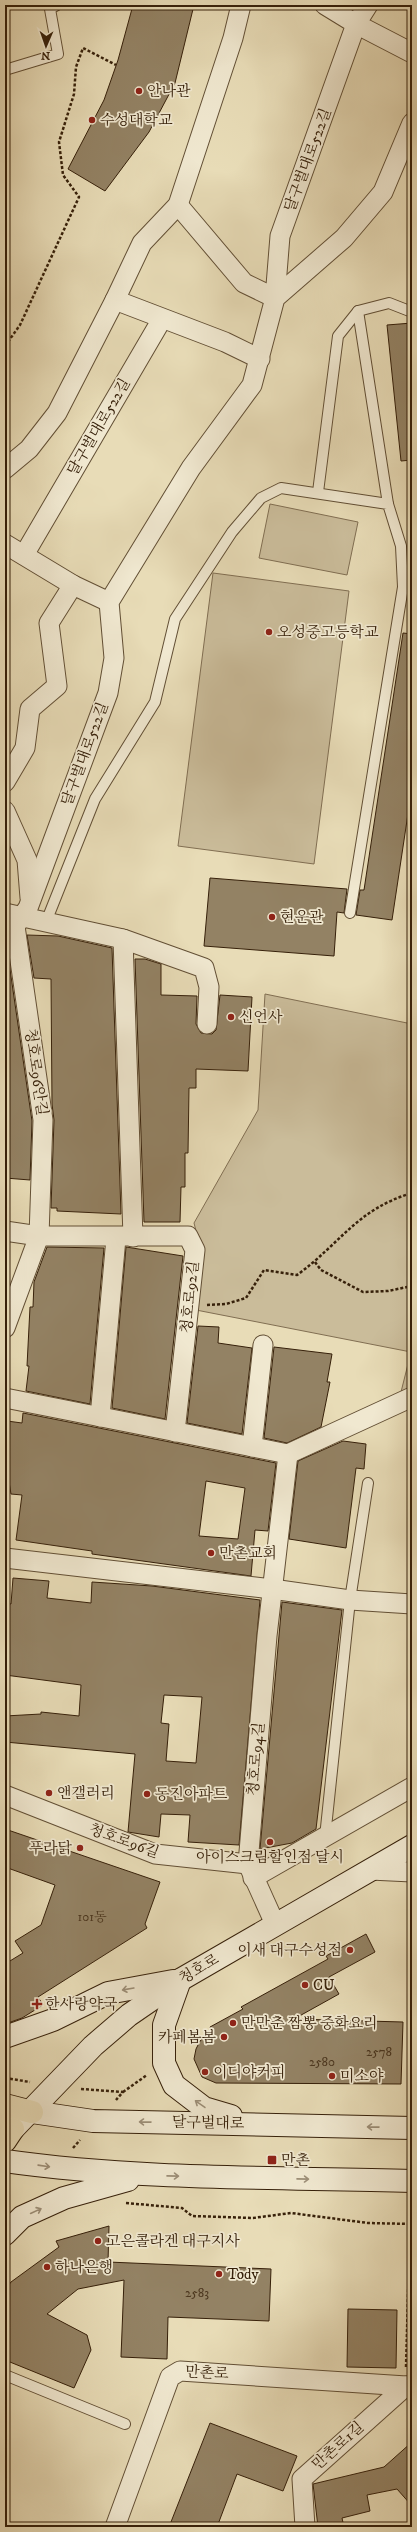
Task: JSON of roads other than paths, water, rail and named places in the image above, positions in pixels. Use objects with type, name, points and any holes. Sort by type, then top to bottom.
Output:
[{"type":"main road","name":"청호로","points":[[9,2135],[32,2112],[52,2086],[93,2046],[129,2015],[180,1980],[412,1846]]},
{"type":"main road","points":[[5,2037],[53,2020],[108,1993],[180,1980],[164,2025],[164,2063],[174,2085],[204,2108],[263,2124]]},
{"type":"main road","name":"달구벌대로","points":[[5,2105],[32,2112],[93,2121],[412,2128]]},
{"type":"main road","points":[[5,2160],[70,2170],[152,2176],[412,2181]]},
{"type":"main road","points":[[5,2234],[22,2217],[64,2198],[114,2183],[152,2176]]},
{"type":"street","points":[[5,469],[29,449],[57,413],[116,300],[142,243],[178,206],[233,38],[241,5]]},
{"type":"street","points":[[325,5],[356,24],[412,53]]},
{"type":"street","name":"달구벌대로522길","points":[[19,911],[108,693],[114,658],[108,602],[191,468],[252,385],[260,359],[274,298],[280,236],[356,24],[368,5]]},
{"type":"street","points":[[178,206],[244,283],[274,298],[344,238],[383,192],[412,123]]},
{"type":"street","points":[[116,300],[225,342],[260,359]]},
{"type":"street","name":"달구벌대로522길","points":[[24,555],[162,319]]},
{"type":"street","points":[[5,544],[73,585],[108,602]]},
{"type":"street","points":[[5,782],[25,748],[30,709],[57,686],[49,623],[73,585]]},
{"type":"street","points":[[5,811],[27,860],[19,911],[46,922],[123,940],[204,968],[209,987],[206,1024]]},
{"type":"street","name":"청호로96안길","points":[[5,1328],[39,1236],[43,1120],[15,926],[19,911]]},
{"type":"street","points":[[100,1417],[125,1237],[123,940]]},
{"type":"street","points":[[5,1231],[39,1236]]},
{"type":"street","name":"청호로92길","points":[[39,1236],[188,1236],[195,1250],[175,1432]]},
{"type":"street","points":[[252,1447],[263,1345]]},
{"type":"street","points":[[5,1398],[288,1454],[412,1397]]},
{"type":"street","points":[[272,1589],[288,1454]]},
{"type":"street","points":[[5,1558],[272,1589],[350,1600],[412,1604]]},
{"type":"street","name":"청호로94길","points":[[272,1589],[251,1871],[275,1924]]},
{"type":"street","points":[[251,1871],[325,1837],[412,1786]]},
{"type":"street","name":"청호로96길","points":[[5,1795],[155,1854],[251,1871]]},
{"type":"street","points":[[370,1870],[412,1872]]},
{"type":"street","name":"만촌로","points":[[115,2527],[170,2377],[180,2370],[409,2386]]},
{"type":"street","name":"만촌로1길","points":[[305,2527],[302,2479],[409,2386]]},
{"type":"lane","points":[[5,70],[58,54],[50,9],[57,5]]},
{"type":"lane","points":[[318,492],[338,336],[358,310],[389,303],[412,312]]},
{"type":"lane","points":[[350,913],[408,587],[401,546],[388,504],[358,310]]},
{"type":"lane","points":[[46,922],[95,799],[154,702],[175,619],[232,532],[261,498],[281,488],[318,492],[388,504]]},
{"type":"lane","points":[[325,1837],[350,1600],[368,1483]]},
{"type":"lane","points":[[5,2375],[125,2424]]},
{"type":"place","name":"안나관","points":[[139,91]]},
{"type":"place","name":"수성대학교","points":[[92,120]]},
{"type":"place","name":"오성중고등학교","points":[[269,632]]},
{"type":"place","name":"현운관","points":[[272,917]]},
{"type":"place","name":"신언사","points":[[231,1017]]},
{"type":"place","name":"만촌교회","points":[[211,1553]]},
{"type":"place","name":"앤갤러리","points":[[49,1793]]},
{"type":"place","name":"동진아파트","points":[[147,1794]]},
{"type":"place","name":"아이스크림할인점 달시","points":[[270,1842]]},
{"type":"place","name":"푸라닭","points":[[80,1848]]},
{"type":"place","name":"이새 대구수성점","points":[[350,1950]]},
{"type":"place","name":"CU","points":[[305,1985]]},
{"type":"place","name":"한사랑약국","points":[[37,2004]]},
{"type":"place","name":"만만춘 짬뽕 중화요리","points":[[233,2023]]},
{"type":"place","name":"카페봄봄","points":[[224,2037]]},
{"type":"place","name":"이디야커피","points":[[205,2072]]},
{"type":"place","name":"미소야","points":[[332,2076]]},
{"type":"place","name":"만촌","points":[[272,2160]]},
{"type":"place","name":"고은콜라겐 대구지사","points":[[98,2241]]},
{"type":"place","name":"하나은행","points":[[47,2267]]},
{"type":"place","name":"Tody","points":[[219,2274]]}]
